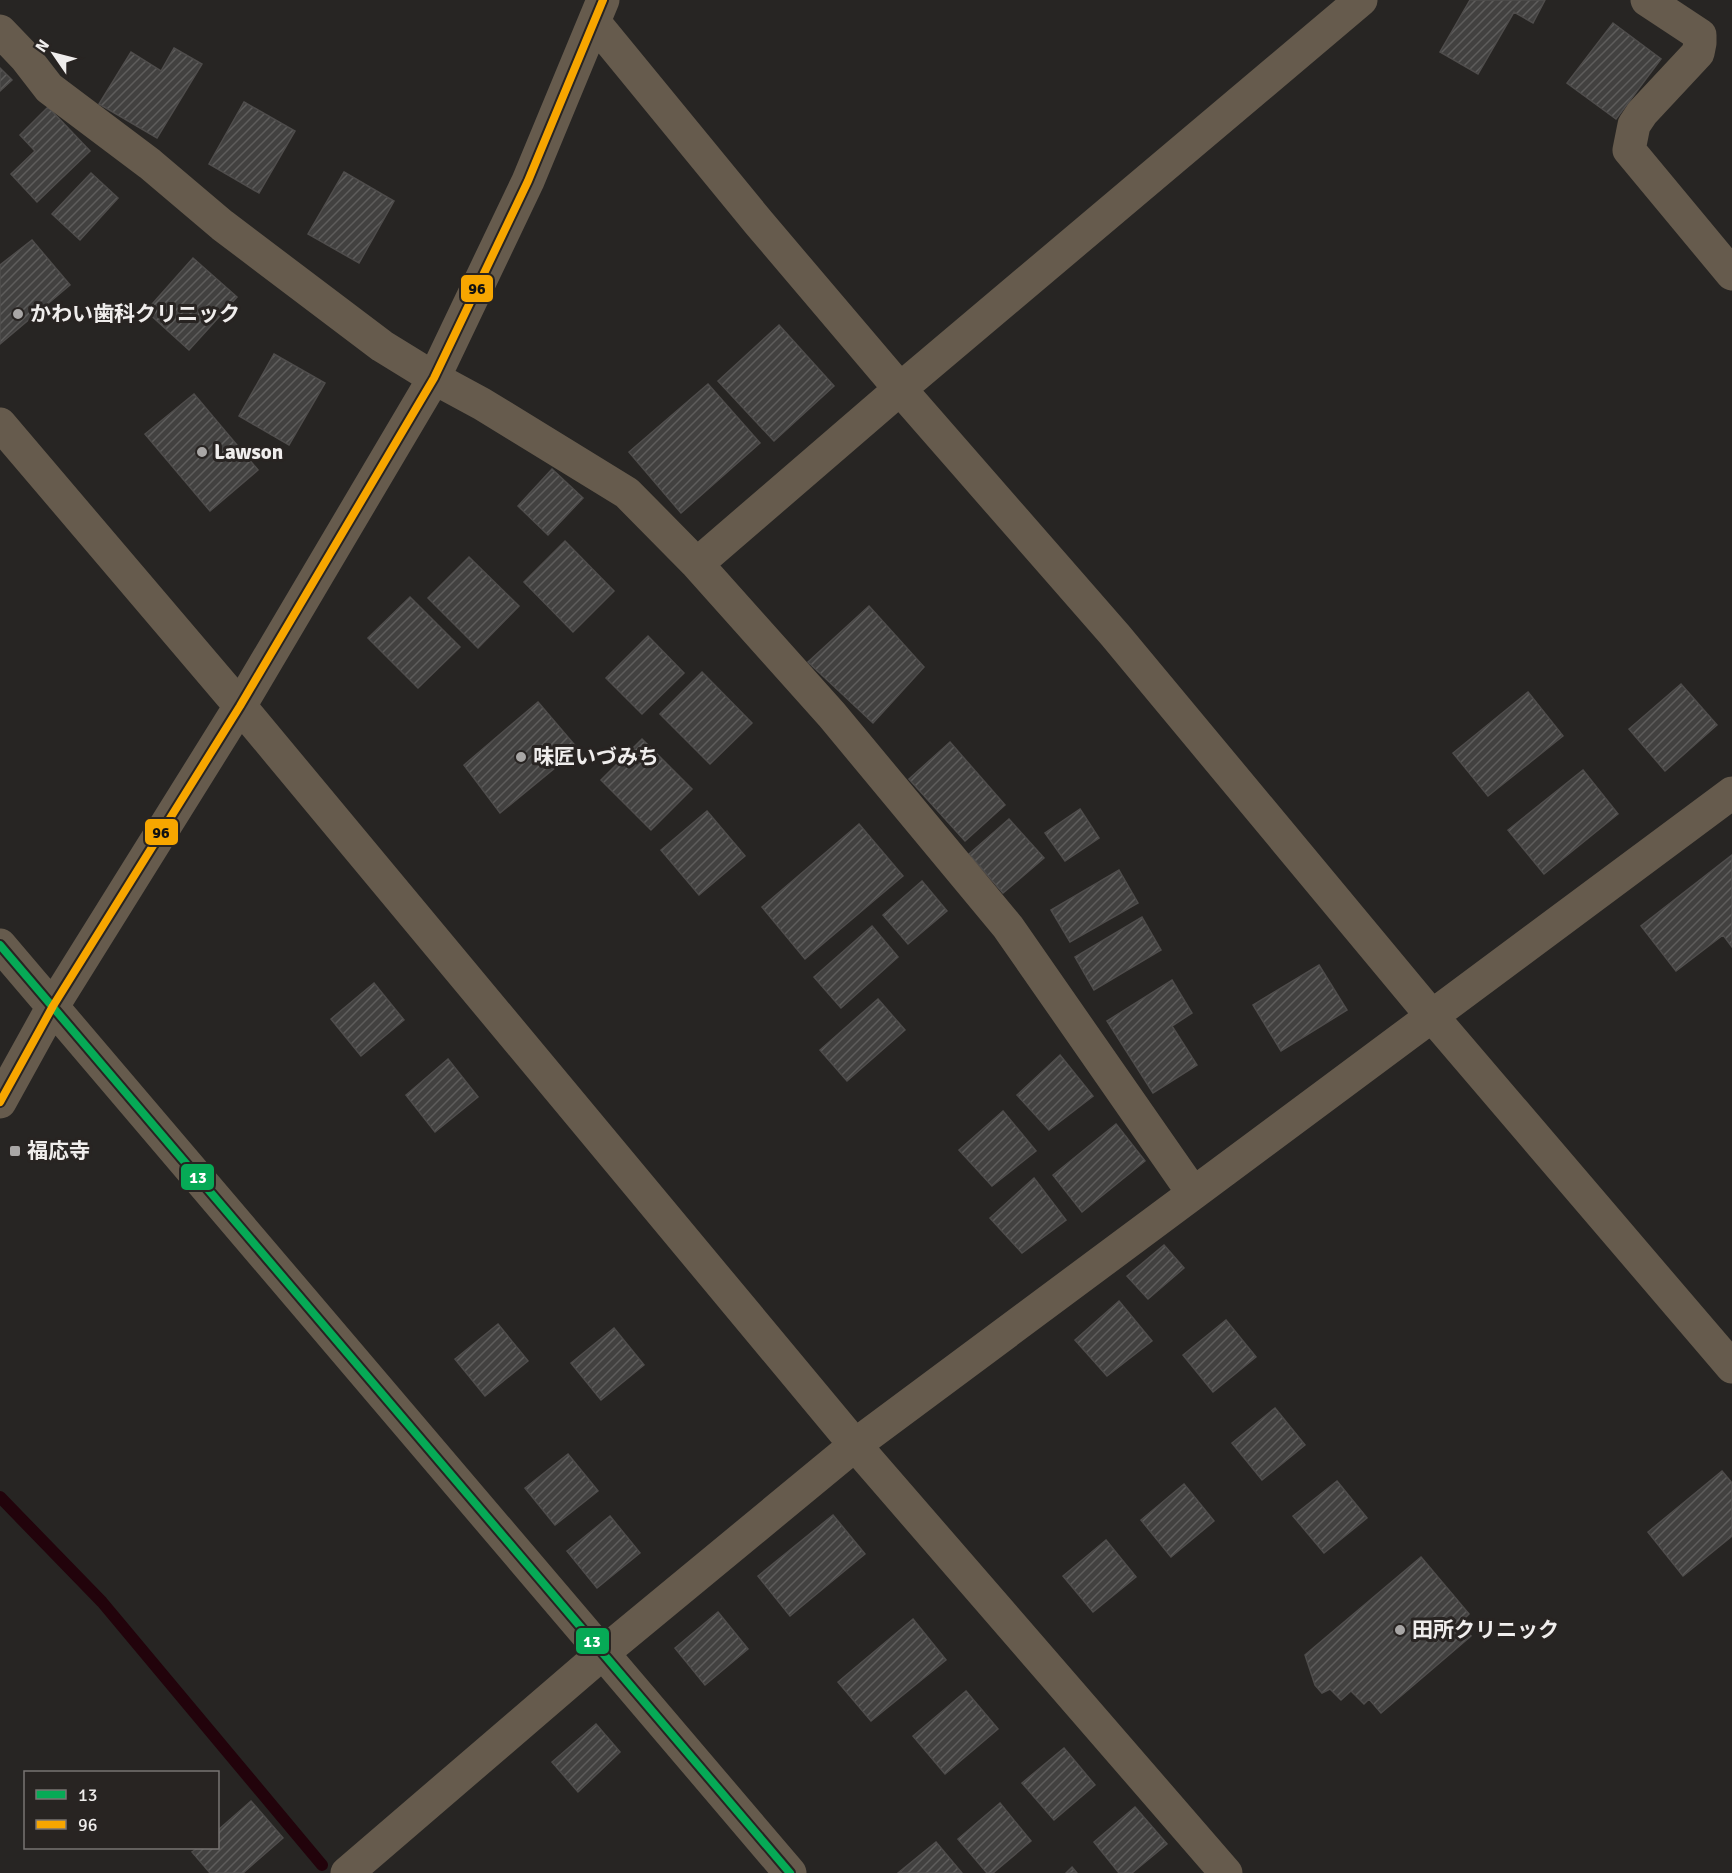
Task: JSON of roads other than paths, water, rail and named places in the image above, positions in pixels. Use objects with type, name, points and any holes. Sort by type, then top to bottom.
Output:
[{"type":"street","points":[[697,564],[900,389],[1361,0]]},
{"type":"street","points":[[1647,0],[1700,35],[1700,43],[1698,53],[1642,113],[1634,125],[1629,150],[1732,274]]},
{"type":"street","points":[[599,11],[759,223],[900,389],[1123,644],[1431,1015],[1732,1367]]},
{"type":"street","points":[[0,1101],[52,1006],[240,706],[434,378],[528,181],[599,11]]},
{"type":"street","points":[[0,31],[25,57],[49,88],[150,164],[222,225],[382,345],[627,494],[697,564],[832,715],[1008,927],[1194,1193]]},
{"type":"street","points":[[0,424],[240,706],[855,1445],[1226,1873]]},
{"type":"street","points":[[347,1873],[603,1653],[855,1445],[1732,793]]},
{"type":"street","points":[[0,945],[790,1873]]},
{"type":"waterway","points":[[0,1497],[102,1602],[322,1865]]},
{"type":"place","name":"かわい歯科クリニック","points":[[18,314]]},
{"type":"place","name":"Lawson","points":[[202,452]]},
{"type":"place","name":"味匠いづみち","points":[[521,757]]},
{"type":"place","name":"福応寺","points":[[15,1151]]},
{"type":"place","name":"田所クリニック","points":[[1400,1630]]}]
